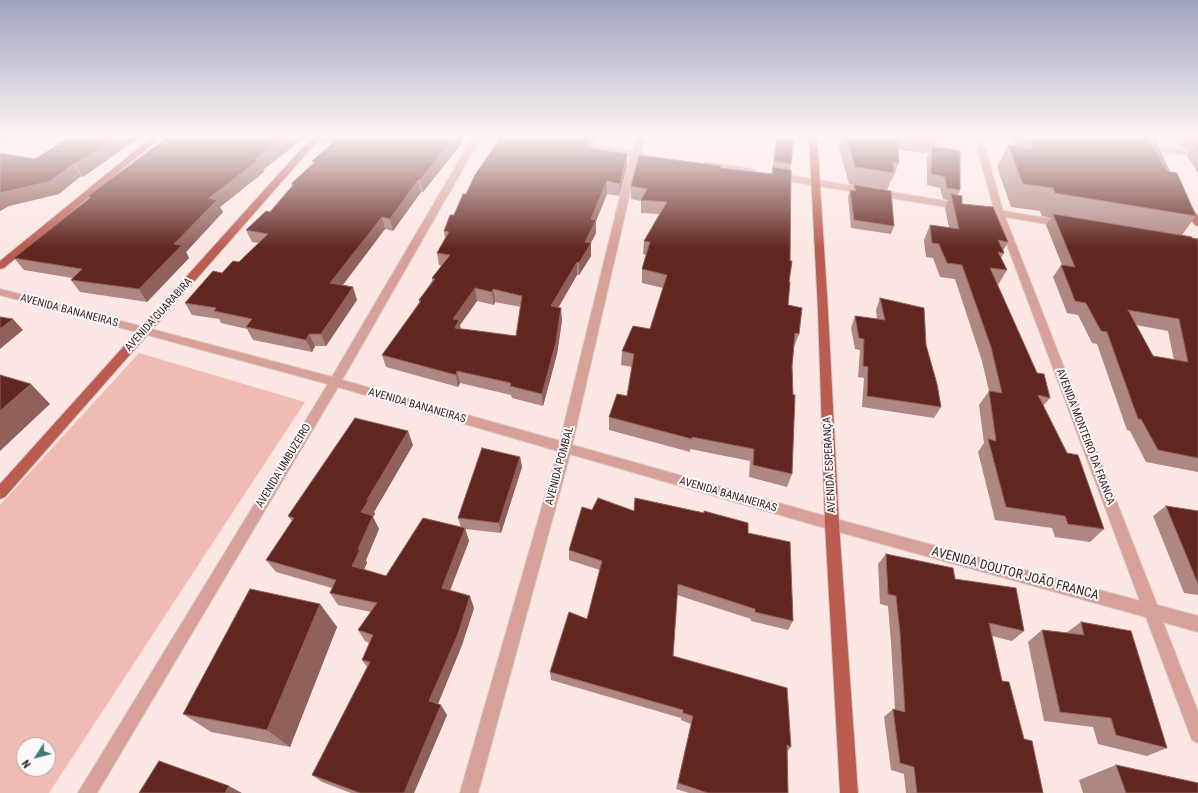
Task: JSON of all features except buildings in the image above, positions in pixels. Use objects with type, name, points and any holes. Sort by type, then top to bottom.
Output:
[{"type":"main road","points":[[0,266],[112,174]]},
{"type":"main road","name":"AVENIDA GUARABIRA","points":[[0,493],[284,174]]},
{"type":"main road","name":"AVENIDA ESPERANÇA","points":[[815,174],[832,524],[849,793]]},
{"type":"main road","points":[[1168,174],[1179,194],[1198,223]]},
{"type":"street","name":"AVENIDA UMBUZEIRO","points":[[87,793],[335,382],[456,174]]},
{"type":"street","name":"AVENIDA POMBAL","points":[[469,793],[565,449],[630,174]]},
{"type":"street","points":[[765,174],[1000,212],[1076,226]]},
{"type":"street","name":"AVENIDA MONTEIRO DA FRANCA","points":[[989,174],[1000,212],[1198,734]]},
{"type":"street","name":"AVENIDA BANANEIRAS","points":[[0,292],[144,332],[335,382],[565,449],[832,524]]},
{"type":"street","name":"AVENIDA DOUTOR JOÃO FRANCA","points":[[832,524],[1198,624]]},
{"type":"shaded area","points":[[139,353],[305,402],[49,793],[0,793],[0,505]]}]
